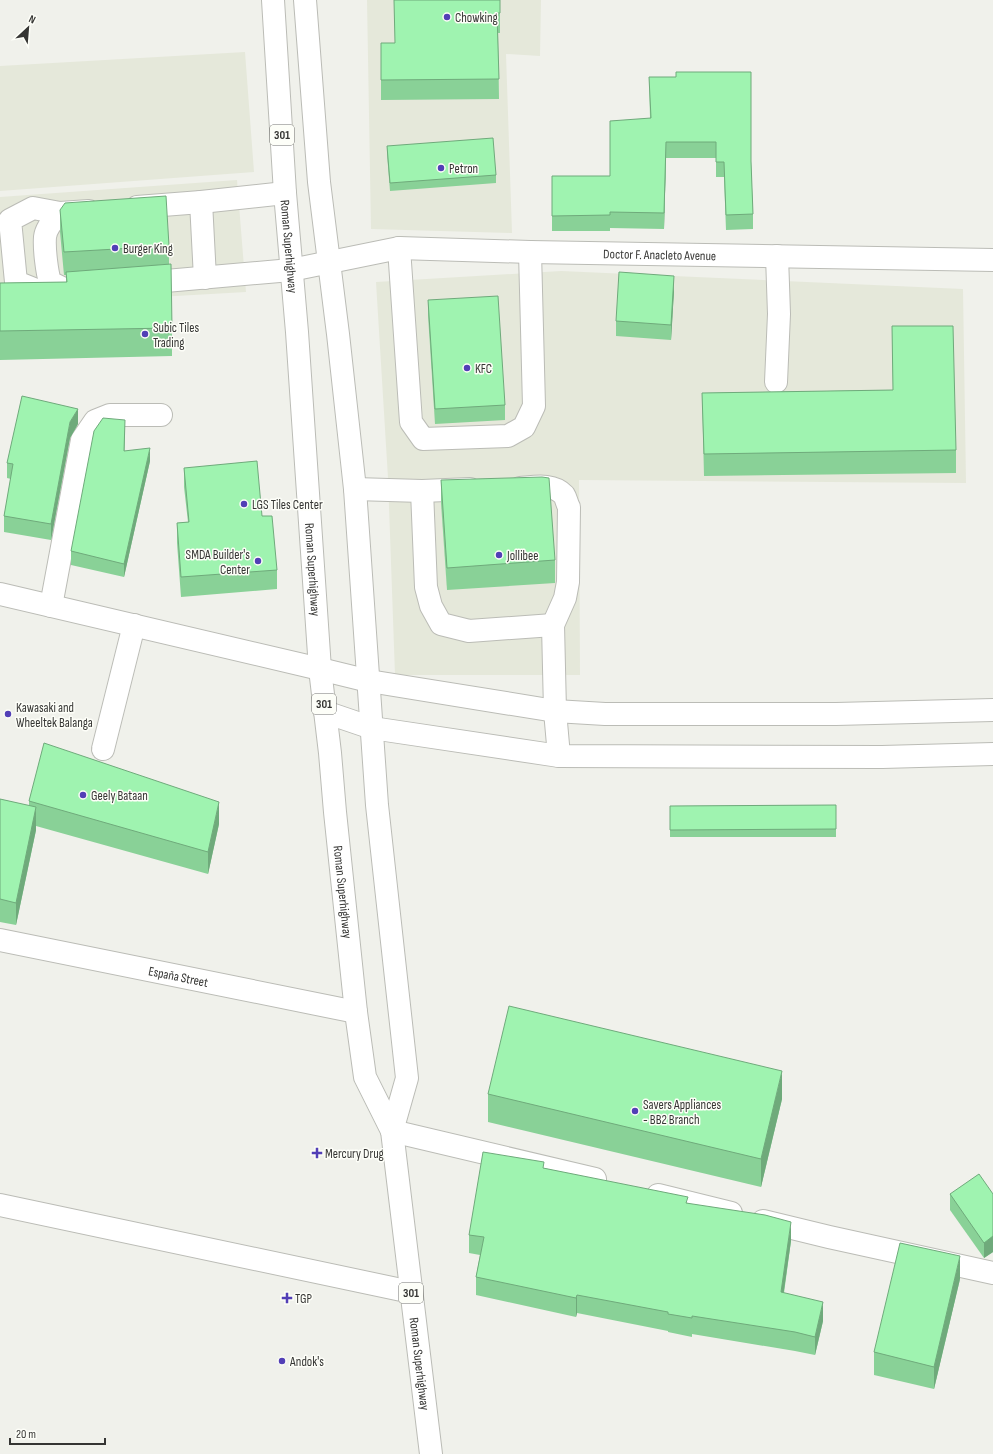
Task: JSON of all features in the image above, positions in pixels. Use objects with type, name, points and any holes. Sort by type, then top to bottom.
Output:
[{"type":"street","name":"Roman Superhighway","points":[[273,0],[285,192],[297,339],[320,669],[356,1012],[365,1077],[392,1131],[431,1454]]},
{"type":"street","name":"Roman Superhighway","points":[[305,0],[319,182],[355,489],[377,805],[407,1078],[392,1131]]},
{"type":"street","points":[[60,213],[52,221],[45,236],[48,274],[50,282],[70,288],[41,292],[16,282],[10,220],[34,208],[60,213],[201,202],[285,192]]},
{"type":"street","points":[[201,202],[205,278]]},
{"type":"street","points":[[399,248],[410,422],[423,439],[508,436],[524,426],[534,406],[530,252]]},
{"type":"street","name":"Doctor F. Anacleto Avenue","points":[[126,284],[291,270],[399,248],[530,252],[993,260]]},
{"type":"street","points":[[776,382],[779,314],[777,256]]},
{"type":"street","points":[[51,606],[82,440],[95,421],[110,416],[161,415]]},
{"type":"street","points":[[355,489],[422,491],[543,487],[555,489],[565,496],[569,507],[568,582],[565,598],[554,625],[556,711],[559,756]]},
{"type":"street","points":[[422,491],[426,587],[431,606],[441,624],[469,631],[554,625]]},
{"type":"street","points":[[0,594],[320,669],[369,682],[556,711],[604,714],[828,714],[993,710]]},
{"type":"street","points":[[103,749],[134,626]]},
{"type":"street","points":[[325,712],[372,728],[559,756],[882,757],[993,754]]},
{"type":"street","name":"España Street","points":[[0,940],[356,1012]]},
{"type":"street","points":[[392,1131],[614,1184]]},
{"type":"street","points":[[638,1190],[829,1237],[993,1273]]},
{"type":"street","points":[[0,1205],[411,1292]]},
{"type":"shaded area","points":[[367,0],[541,0],[540,56],[506,54],[512,233],[371,229]]},
{"type":"shaded area","points":[[245,52],[254,172],[0,191],[0,66]]},
{"type":"shaded area","points":[[237,180],[246,292],[0,306],[0,197]]},
{"type":"shaded area","points":[[561,271],[963,289],[966,483],[579,480],[580,675],[395,675],[388,478],[376,282]]},
{"type":"building","points":[[394,0],[500,0],[500,13],[497,13],[499,79],[381,80],[381,43],[395,43]]},
{"type":"building","points":[[676,72],[751,72],[751,161],[753,214],[726,215],[724,162],[716,162],[716,142],[666,142],[664,213],[610,212],[610,215],[552,216],[552,176],[610,176],[610,121],[651,118],[649,77],[676,77]]},
{"type":"building","name":"Petron","points":[[493,138],[496,175],[390,183],[387,146]]},
{"type":"building","points":[[166,196],[169,246],[64,252],[60,210],[65,203]]},
{"type":"building","points":[[171,264],[172,328],[0,331],[0,283],[67,282],[66,272]]},
{"type":"building","points":[[619,272],[674,276],[671,325],[616,321]]},
{"type":"building","name":"KFC","points":[[498,296],[505,405],[435,409],[428,300]]},
{"type":"building","points":[[892,326],[953,326],[956,450],[704,454],[702,393],[893,390]]},
{"type":"building","points":[[22,396],[78,409],[70,422],[51,524],[4,516],[13,464],[7,463]]},
{"type":"building","points":[[103,418],[125,420],[124,451],[150,448],[124,564],[71,551],[94,431]]},
{"type":"building","points":[[257,461],[262,516],[272,516],[277,570],[181,577],[177,523],[189,522],[184,468]]},
{"type":"building","name":"Jollibee","points":[[549,478],[555,560],[447,568],[441,480]]},
{"type":"building","points":[[44,743],[219,802],[208,852],[29,801]]},
{"type":"building","points":[[0,799],[36,807],[16,903],[0,899]]},
{"type":"building","points":[[836,805],[836,829],[670,830],[670,806]]},
{"type":"building","name":"Savers Appliances - BB2 Branch","points":[[509,1006],[782,1071],[761,1159],[488,1094]]},
{"type":"building","points":[[483,1152],[544,1162],[543,1168],[688,1197],[686,1203],[765,1215],[791,1222],[781,1292],[823,1302],[815,1337],[795,1332],[692,1316],[692,1318],[668,1314],[668,1312],[577,1295],[576,1298],[476,1277],[484,1237],[469,1235]]},
{"type":"building","points":[[979,1174],[993,1194],[993,1236],[984,1243],[950,1194]]},
{"type":"building","points":[[900,1243],[960,1256],[934,1367],[874,1352]]},
{"type":"place","name":"Chowking","points":[[447,17]]},
{"type":"place","name":"Petron","points":[[441,168]]},
{"type":"place","name":"Burger King","points":[[115,248]]},
{"type":"place","name":"Subic Tiles Trading","points":[[145,334]]},
{"type":"place","name":"KFC","points":[[467,368]]},
{"type":"place","name":"LGS Tiles Center","points":[[244,504]]},
{"type":"place","name":"Jollibee","points":[[499,555]]},
{"type":"place","name":"SMDA Builder's Center","points":[[258,561]]},
{"type":"place","name":"Kawasaki and Wheeltek Balanga","points":[[8,714]]},
{"type":"place","name":"Geely Bataan","points":[[83,795]]},
{"type":"place","name":"Savers Appliances - BB2 Branch","points":[[635,1111]]},
{"type":"place","name":"Mercury Drug","points":[[317,1153]]},
{"type":"place","name":"TGP","points":[[287,1298]]},
{"type":"place","name":"Andok's","points":[[282,1361]]}]
